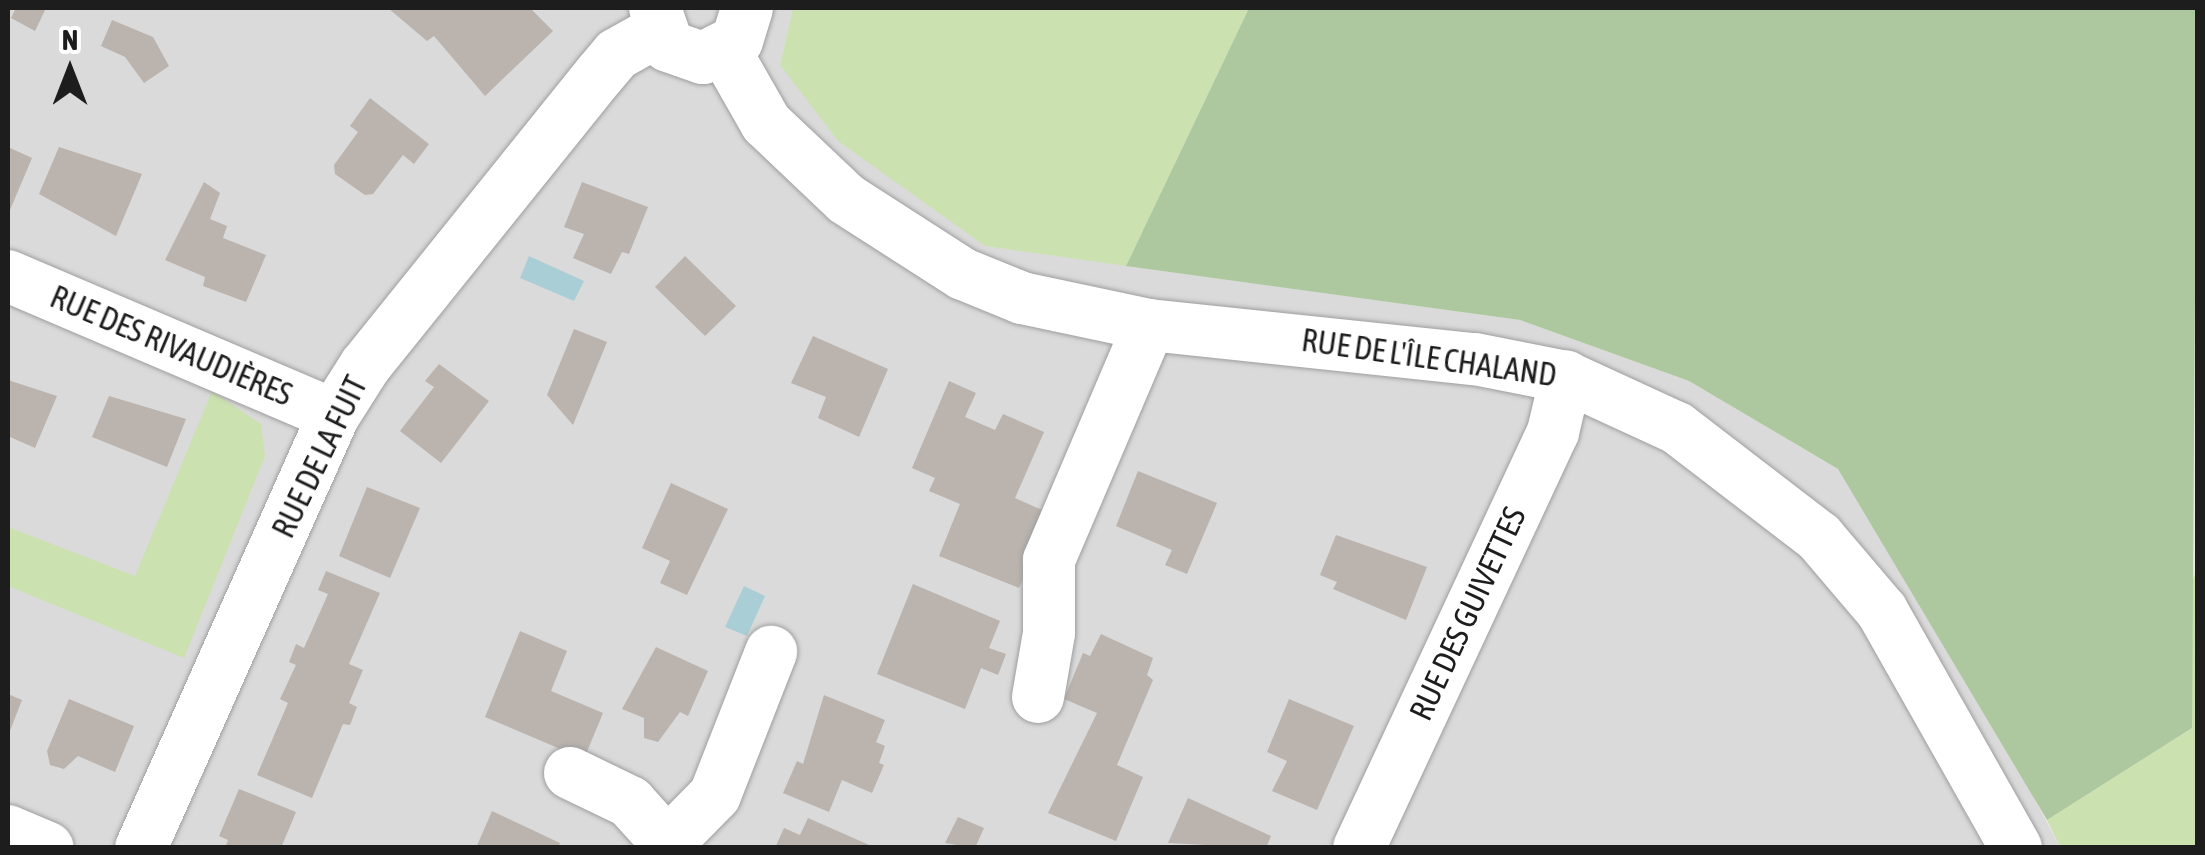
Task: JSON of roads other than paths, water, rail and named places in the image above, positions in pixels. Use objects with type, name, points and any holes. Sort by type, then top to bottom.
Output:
[{"type":"street","points":[[656,19],[684,56],[736,29]]},
{"type":"street","name":"RUE DE LA FUIT","points":[[140,848],[334,415],[365,366],[600,74],[656,19]]},
{"type":"street","name":"RUE DE L'ÎLE CHALAND","points":[[736,29],[766,122],[846,199],[963,274],[1022,298],[1149,325],[1436,354],[1566,377],[1677,428],[1819,537],[1882,611],[2016,848]]},
{"type":"street","name":"RUE DES RIVAUDIÈRES","points":[[8,276],[334,415]]},
{"type":"street","points":[[1038,697],[1053,546],[1149,325]]},
{"type":"street","name":"RUE DES GUIVETTES","points":[[1359,848],[1553,432],[1566,377]]},
{"type":"street","points":[[570,772],[630,802],[665,845],[714,796],[771,652]]},
{"type":"street","points":[[8,830],[48,848]]},
{"type":"water","points":[[529,256],[584,281],[574,301],[520,278]]},
{"type":"water","points":[[744,586],[765,596],[747,636],[725,627]]}]
